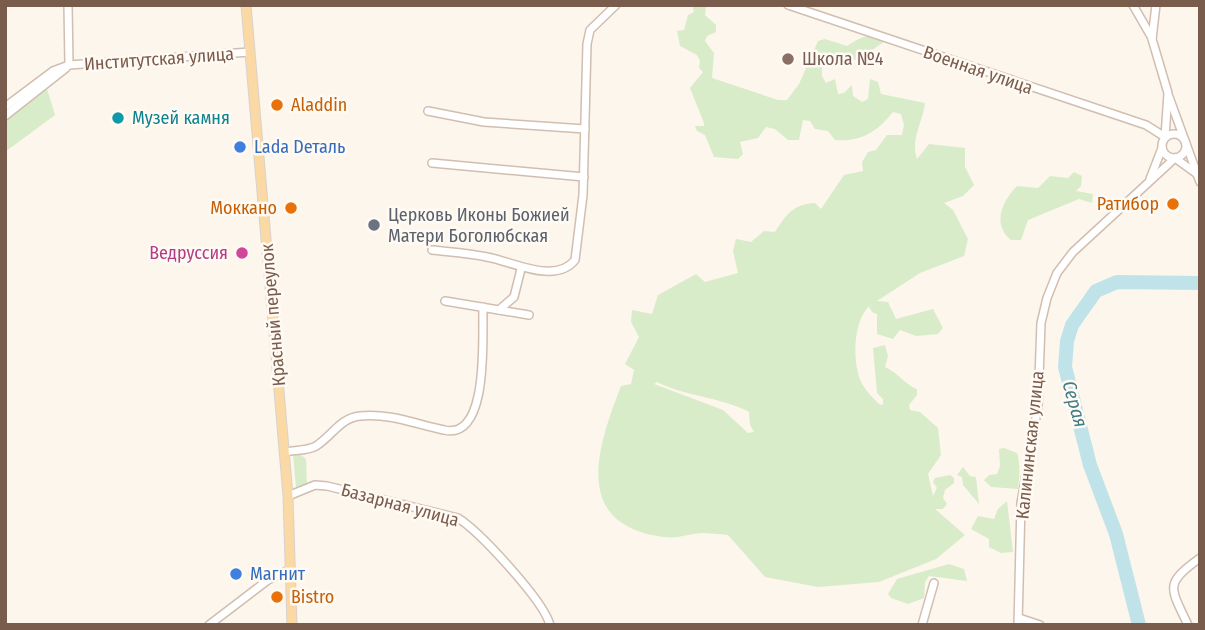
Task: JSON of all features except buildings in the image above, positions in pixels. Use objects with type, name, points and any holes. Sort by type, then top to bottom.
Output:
[{"type":"main road","name":"Красный переулок","points":[[246,5],[285,452],[292,625]]},
{"type":"street","points":[[68,5],[69,65]]},
{"type":"street","points":[[432,250],[489,257],[521,270],[561,270],[575,260],[584,177],[587,44],[590,30],[616,5]]},
{"type":"street","name":"Военная улица","points":[[788,5],[1146,125],[1165,137]]},
{"type":"street","points":[[1133,5],[1152,38],[1198,178]]},
{"type":"street","points":[[1152,38],[1156,5]]},
{"type":"street","name":"Институтская улица","points":[[5,107],[53,71],[69,65],[250,52]]},
{"type":"street","name":"Институтская улица","points":[[5,116],[69,65]]},
{"type":"street","points":[[1150,180],[1165,137],[1168,93]]},
{"type":"street","points":[[428,111],[484,122],[585,129]]},
{"type":"street","points":[[1165,137],[1177,134],[1186,143]]},
{"type":"street","points":[[1175,158],[1184,153],[1186,143]]},
{"type":"street","points":[[1162,148],[1166,155],[1175,158],[1198,178]]},
{"type":"street","name":"Калининская улица","points":[[1019,622],[1021,503],[1038,406],[1041,323],[1047,298],[1057,273],[1073,251],[1175,158]]},
{"type":"street","points":[[432,163],[584,177]]},
{"type":"street","points":[[498,310],[514,297],[521,270]]},
{"type":"street","points":[[445,302],[529,315]]},
{"type":"street","points":[[285,452],[314,448],[344,421],[355,416],[395,417],[445,431],[457,432],[464,428],[475,410],[483,307]]},
{"type":"street","name":"Базарная улица","points":[[288,496],[315,485],[327,486],[458,518],[470,526],[520,581],[550,625]]},
{"type":"street","points":[[1188,625],[1174,596],[1173,585],[1177,574],[1200,558]]},
{"type":"street","points":[[209,625],[268,580],[291,569]]},
{"type":"street","points":[[922,625],[934,583]]},
{"type":"street","points":[[1019,622],[1040,625]]},
{"type":"green space","points":[[692,5],[706,5],[705,15],[716,25],[716,32],[707,36],[705,41],[714,53],[712,78],[778,100],[787,100],[799,84],[818,41],[825,39],[847,46],[866,36],[880,38],[885,41],[858,60],[822,58],[822,76],[826,83],[835,79],[838,94],[844,93],[852,85],[853,96],[862,102],[868,99],[870,79],[878,82],[881,94],[925,103],[915,144],[917,159],[929,144],[965,148],[965,167],[974,185],[963,196],[944,203],[953,210],[968,239],[964,256],[920,273],[877,301],[888,302],[896,319],[933,309],[943,328],[938,334],[916,336],[900,330],[893,339],[877,334],[877,314],[869,307],[860,320],[857,331],[856,356],[860,379],[879,404],[883,405],[883,399],[877,393],[873,348],[885,345],[888,356],[885,367],[917,389],[917,395],[909,405],[910,410],[920,412],[938,428],[941,455],[928,474],[933,496],[937,488],[933,482],[935,478],[950,475],[954,478],[954,483],[945,490],[943,498],[947,504],[943,509],[935,509],[965,535],[936,559],[879,582],[818,587],[765,577],[728,535],[701,533],[664,537],[634,530],[615,517],[603,500],[599,480],[605,434],[621,386],[631,384],[634,370],[625,364],[639,337],[631,322],[632,310],[652,314],[658,295],[696,274],[705,282],[738,273],[733,251],[736,239],[751,242],[764,231],[775,232],[787,215],[801,205],[815,203],[821,209],[844,175],[863,171],[862,162],[868,152],[876,150],[887,135],[902,135],[904,125],[901,114],[893,112],[868,134],[853,139],[835,140],[828,131],[815,129],[810,121],[803,120],[799,140],[788,140],[775,129],[766,127],[758,138],[740,142],[743,154],[738,159],[714,157],[705,135],[697,131],[695,126],[704,126],[690,88],[703,72],[699,68],[700,61],[697,55],[680,46],[677,31],[684,30],[688,15],[694,12]],"holes":[[[657,382],[727,403],[749,412],[750,425],[754,432],[748,433],[723,410],[654,384]]]},
{"type":"green space","points":[[47,89],[55,115],[5,152],[5,120]]},
{"type":"green space","points":[[1074,172],[1082,176],[1081,186],[1076,191],[1093,194],[1092,203],[1079,199],[1028,220],[1021,240],[1011,240],[1005,234],[1000,220],[1001,212],[1007,198],[1017,186],[1038,188],[1050,176],[1068,178]]},
{"type":"green space","points":[[999,449],[1017,453],[1018,489],[991,487],[984,480],[989,475],[997,474],[1000,466]]},
{"type":"green space","points":[[297,452],[306,459],[307,486],[296,488],[293,454]]},
{"type":"green space","points":[[963,467],[970,476],[976,477],[979,504],[963,485],[962,477],[957,475]]},
{"type":"green space","points":[[1007,501],[1013,552],[1001,553],[989,547],[989,539],[971,529],[978,516],[994,519],[998,509]]},
{"type":"green space","points":[[949,564],[964,569],[967,581],[929,576],[925,582],[924,598],[908,604],[891,598],[888,594],[897,579]]},
{"type":"waterway","name":"Серая","points":[[1139,625],[1116,534],[1090,465],[1065,367],[1067,341],[1072,325],[1096,291],[1117,282],[1200,283]]},
{"type":"place","name":"Школа №4","points":[[788,59]]},
{"type":"place","name":"Aladdin","points":[[277,105]]},
{"type":"place","name":"Музей камня","points":[[118,118]]},
{"type":"place","name":"Lada Dеталь","points":[[240,147]]},
{"type":"place","name":"Ратибор","points":[[1173,204]]},
{"type":"place","name":"Моккано","points":[[291,208]]},
{"type":"place","name":"Церковь Иконы Божией Матери Боголюбская","points":[[374,225]]},
{"type":"place","name":"Ведруссия","points":[[242,253]]},
{"type":"place","name":"Магнит","points":[[236,574]]},
{"type":"place","name":"Bistro","points":[[277,597]]}]
